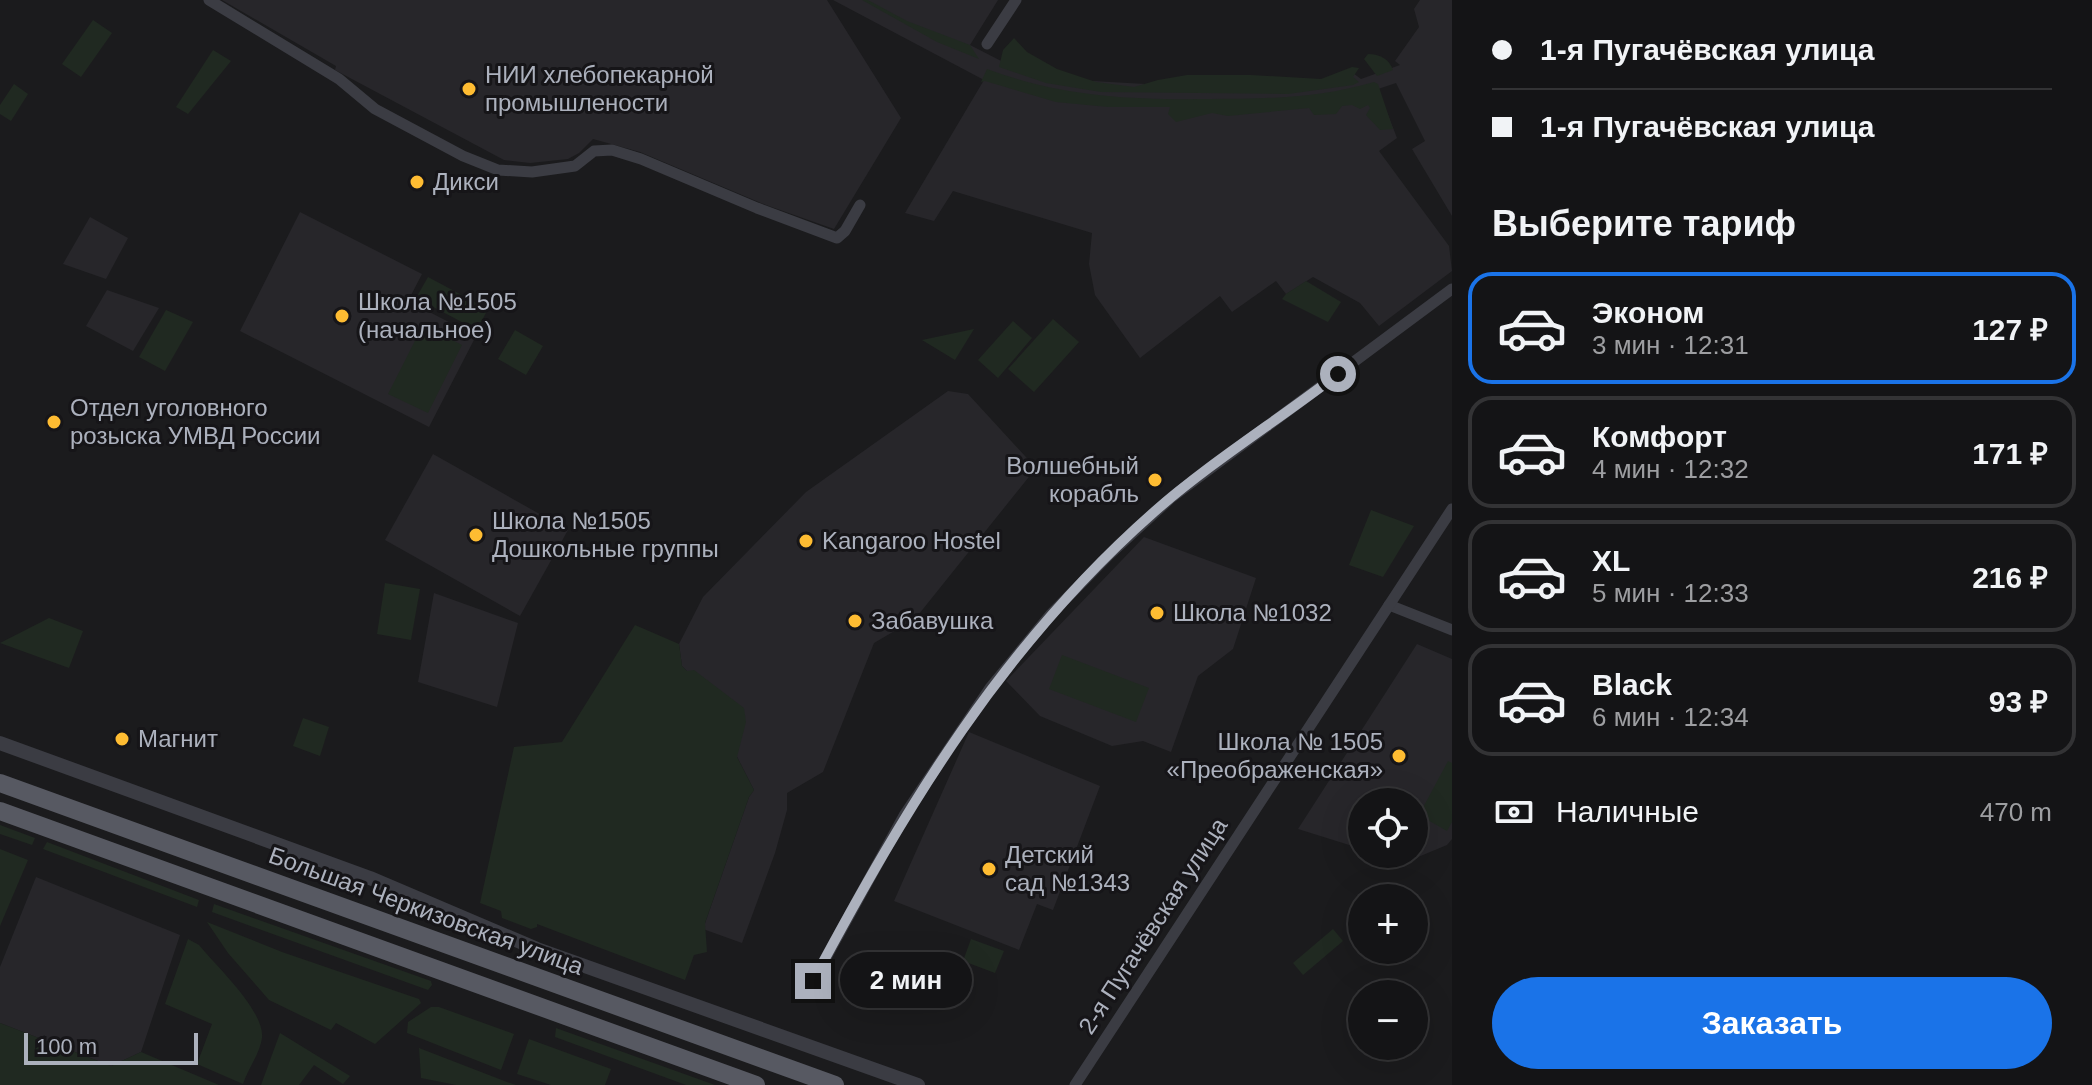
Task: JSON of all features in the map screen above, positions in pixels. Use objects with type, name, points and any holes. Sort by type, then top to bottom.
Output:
[{"type":"main road","name":"Большая Черкизовская улица","points":[[0,783],[835,1085]]},
{"type":"main road","points":[[0,811],[756,1085]]},
{"type":"street","points":[[209,0],[339,79],[375,109],[463,156],[498,170],[532,172],[575,166],[594,151],[612,150],[837,238],[845,231],[860,205]]},
{"type":"street","points":[[987,44],[1016,0]]},
{"type":"street","points":[[813,981],[905,814],[990,688],[1051,614],[1172,497],[1452,289]]},
{"type":"street","name":"2-я Пугачёвская улица","points":[[1075,1085],[1452,509]]},
{"type":"street","points":[[1389,605],[1452,630]]},
{"type":"street","points":[[0,743],[370,878],[537,949],[918,1085]]},
{"type":"shaded area","points":[[222,0],[827,0],[901,118],[834,229],[766,205],[640,152],[593,139],[568,159],[530,163],[504,160],[335,70],[336,66]]},
{"type":"shaded area","points":[[833,0],[998,0],[970,45],[1009,65],[1058,79],[1287,92],[1353,73],[1361,79],[1400,65],[1395,61],[1419,27],[1414,9],[1420,0],[1452,0],[1452,216],[1412,149],[1425,141],[1396,83],[1378,89],[1397,138],[1379,151],[1449,246],[1452,271],[1379,326],[1360,303],[1313,277],[1286,294],[1276,281],[1232,312],[1220,296],[1140,358],[1095,295],[1089,264],[1092,233],[953,191],[934,221],[905,213],[984,80]]},
{"type":"shaded area","points":[[862,0],[970,45],[979,59],[937,42]]},
{"type":"shaded area","points":[[93,20],[112,33],[81,77],[62,64]]},
{"type":"shaded area","points":[[1014,38],[1027,52],[1057,69],[1096,82],[1134,87],[1187,75],[1321,79],[1352,67],[1359,68],[1353,77],[1359,82],[1288,94],[1101,92],[1046,83],[999,67],[1003,50]]},
{"type":"shaded area","points":[[213,50],[231,61],[188,114],[176,107]]},
{"type":"shaded area","points":[[1368,54],[1384,58],[1393,70],[1377,76],[1364,59]]},
{"type":"shaded area","points":[[987,69],[1042,86],[1097,95],[1152,99],[1293,96],[1374,82],[1378,84],[1393,129],[1380,130],[1366,115],[1370,108],[1368,105],[1360,109],[1352,105],[1342,106],[1336,114],[1314,115],[1309,108],[1228,116],[1212,113],[1176,122],[1168,114],[1170,107],[1108,107],[1056,102],[981,82]]},
{"type":"shaded area","points":[[14,84],[28,94],[11,121],[0,114],[0,105]]},
{"type":"shaded area","name":"Школа №1505 (начальное)","points":[[300,212],[422,274],[408,301],[476,336],[429,427],[240,331]]},
{"type":"shaded area","points":[[90,217],[128,238],[106,279],[63,264]]},
{"type":"shaded area","points":[[428,277],[488,309],[477,330],[416,298]]},
{"type":"shaded area","points":[[1306,281],[1341,302],[1328,322],[1282,299]]},
{"type":"shaded area","points":[[107,290],[159,308],[133,351],[86,326]]},
{"type":"shaded area","points":[[166,310],[193,322],[165,371],[139,357]]},
{"type":"shaded area","points":[[1053,319],[1079,342],[1034,392],[1008,369]]},
{"type":"shaded area","points":[[1013,321],[1032,338],[998,378],[978,360]]},
{"type":"shaded area","points":[[423,325],[462,345],[428,413],[388,394]]},
{"type":"shaded area","points":[[974,329],[955,360],[922,340]]},
{"type":"shaded area","points":[[515,330],[543,346],[526,375],[498,359]]},
{"type":"shaded area","points":[[948,391],[968,394],[1036,468],[915,619],[874,643],[823,772],[787,793],[787,810],[775,853],[742,943],[703,929],[754,790],[700,684],[682,666],[679,644],[703,597],[806,492]]},
{"type":"shaded area","name":"Школа №1505 Дошкольные группы","points":[[433,454],[568,530],[520,616],[385,540]]},
{"type":"shaded area","points":[[1371,510],[1414,526],[1383,577],[1349,565]]},
{"type":"shaded area","name":"Школа №1032","points":[[1144,537],[1256,578],[1233,649],[1198,676],[1171,752],[1143,741],[1112,746],[1040,716],[1006,681]]},
{"type":"shaded area","points":[[385,583],[420,589],[411,640],[377,634]]},
{"type":"shaded area","points":[[434,593],[518,623],[497,707],[418,682]]},
{"type":"shaded area","points":[[49,618],[83,631],[69,668],[0,643]]},
{"type":"shaded area","points":[[635,625],[679,644],[682,666],[687,671],[694,670],[744,708],[746,722],[737,757],[754,790],[705,923],[707,952],[694,955],[685,980],[537,924],[531,929],[502,918],[501,911],[480,903],[514,747],[562,742]]},
{"type":"shaded area","name":"Школа № 1505 «Преображенская»","points":[[1417,644],[1452,659],[1452,839],[1447,845],[1428,853],[1428,788],[1348,788],[1348,845],[1298,829]]},
{"type":"shaded area","points":[[1062,655],[1149,688],[1136,722],[1049,689]]},
{"type":"shaded area","points":[[303,718],[329,727],[320,756],[293,746]]},
{"type":"shaded area","name":"Детский сад №1343","points":[[969,732],[1100,786],[1053,910],[1037,904],[1019,950],[894,901]]},
{"type":"shaded area","points":[[1448,761],[1452,763],[1452,822],[1447,831],[1428,820],[1428,798]]},
{"type":"shaded area","points":[[0,825],[35,838],[32,845],[0,834]]},
{"type":"shaded area","points":[[47,842],[199,900],[197,907],[43,849]]},
{"type":"shaded area","points":[[0,849],[28,860],[0,926]]},
{"type":"shaded area","points":[[36,877],[180,935],[141,1052],[111,1066],[0,1023],[0,967]]},
{"type":"shaded area","points":[[214,904],[431,981],[432,985],[428,990],[212,912]]},
{"type":"shaded area","points":[[207,922],[282,952],[419,999],[421,1003],[375,1044],[336,1023],[331,1030],[269,1000],[228,953]]},
{"type":"shaded area","points":[[1333,929],[1343,941],[1303,975],[1293,963]]},
{"type":"shaded area","points":[[188,939],[199,945],[238,989],[261,1027],[261,1044],[243,1084],[197,1064],[212,1024],[165,1004]]},
{"type":"shaded area","points":[[971,939],[1004,951],[995,973],[963,961]]},
{"type":"shaded area","points":[[431,1007],[439,1007],[514,1034],[501,1070],[407,1033],[408,1022]]},
{"type":"shaded area","points":[[0,1023],[111,1066],[141,1052],[219,1085],[0,1085]]},
{"type":"shaded area","points":[[556,1028],[715,1085],[686,1085],[555,1037]]},
{"type":"shaded area","points":[[280,1033],[350,1076],[343,1084],[314,1065],[299,1085],[261,1085]]},
{"type":"shaded area","points":[[529,1039],[611,1069],[605,1085],[551,1085],[517,1074]]},
{"type":"shaded area","points":[[419,1048],[516,1085],[456,1085],[421,1078]]},
{"type":"place","name":"НИИ хлебопекарной промышлености","points":[[469,89]]},
{"type":"place","name":"Дикси","points":[[417,182]]},
{"type":"place","name":"Школа №1505 (начальное)","points":[[342,316]]},
{"type":"place","name":"Отдел уголовного розыска УМВД России","points":[[54,422]]},
{"type":"place","name":"Волшебный корабль","points":[[1155,480]]},
{"type":"place","name":"Школа №1505 Дошкольные группы","points":[[476,535]]},
{"type":"place","name":"Kangaroo Hostel","points":[[806,541]]},
{"type":"place","name":"Школа №1032","points":[[1157,613]]},
{"type":"place","name":"Забавушка","points":[[855,621]]},
{"type":"place","name":"Магнит","points":[[122,739]]},
{"type":"place","name":"Школа № 1505 «Преображенская»","points":[[1399,756]]},
{"type":"place","name":"Детский сад №1343","points":[[989,869]]},
{"type":"route","points":[[813,981],[905,814],[1009,662],[1051,614],[1152,514],[1338,374]]}]
